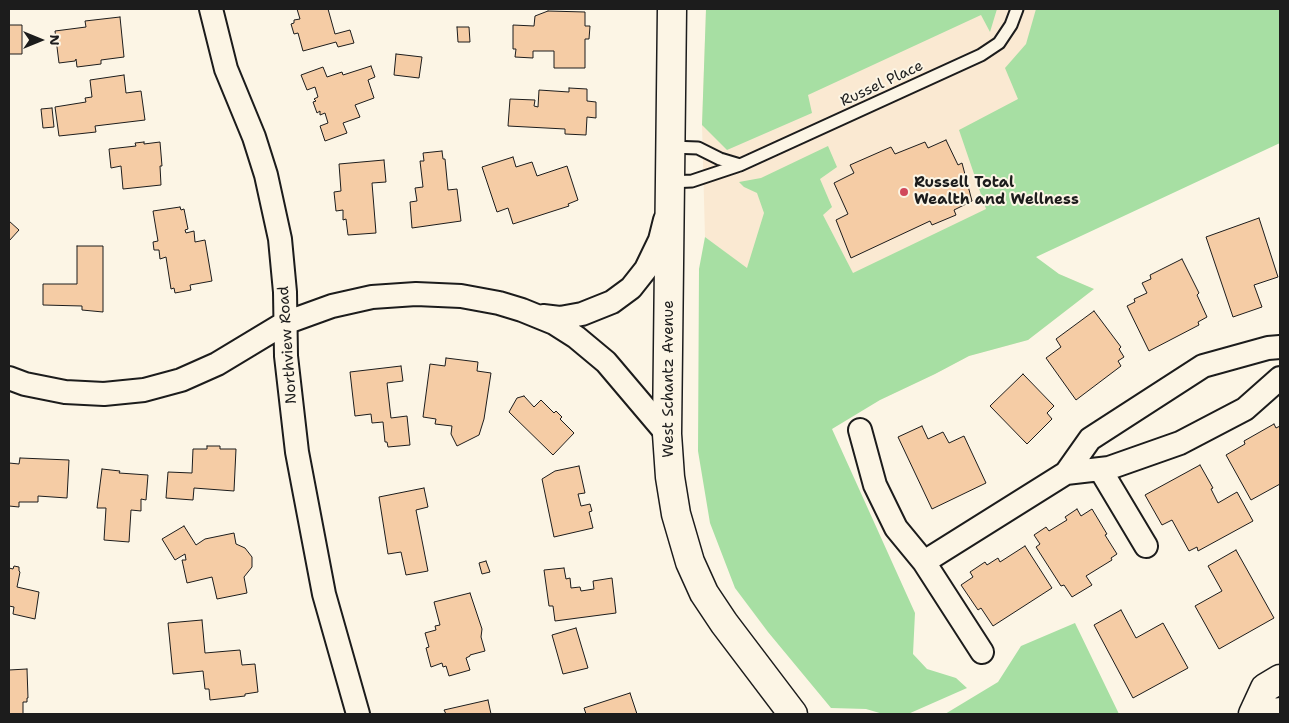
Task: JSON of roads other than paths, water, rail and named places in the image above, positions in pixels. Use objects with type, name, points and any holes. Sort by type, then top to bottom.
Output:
[{"type":"main road","name":"West Schantz Avenue","points":[[672,9],[667,434],[670,477],[676,514],[690,562],[704,592],[724,623],[793,714]]},
{"type":"main road","points":[[1253,714],[1265,688],[1280,679]]},
{"type":"street","name":"Northview Road","points":[[211,9],[226,69],[254,137],[266,175],[280,239],[285,292],[286,356],[293,422],[310,528],[324,594],[358,714]]},
{"type":"street","points":[[534,315],[560,318],[582,314],[612,302],[630,288],[646,269],[660,240],[670,191]]},
{"type":"street","points":[[14,383],[65,392],[104,394],[144,390],[181,380],[216,364],[285,323],[332,306],[372,297],[416,294],[466,297],[499,303],[534,315],[565,329],[596,353],[667,434]]},
{"type":"street","points":[[924,562],[1066,473],[1090,439],[1203,366],[1268,348],[1280,347]]},
{"type":"street","points":[[1066,473],[1109,468],[1180,443],[1245,409],[1280,378]]},
{"type":"street","points":[[860,430],[875,486],[896,528],[924,562],[982,652]]},
{"type":"street","points":[[1100,469],[1146,546]]},
{"type":"lane","name":"Russel Place","points":[[670,191],[692,181],[740,166],[981,55],[999,43],[1011,25],[1017,9]]},
{"type":"lane","points":[[670,147],[698,148],[720,160],[740,166]]},
{"type":"place","name":"Russell Total Wealth and Wellness","points":[[904,192]]}]
